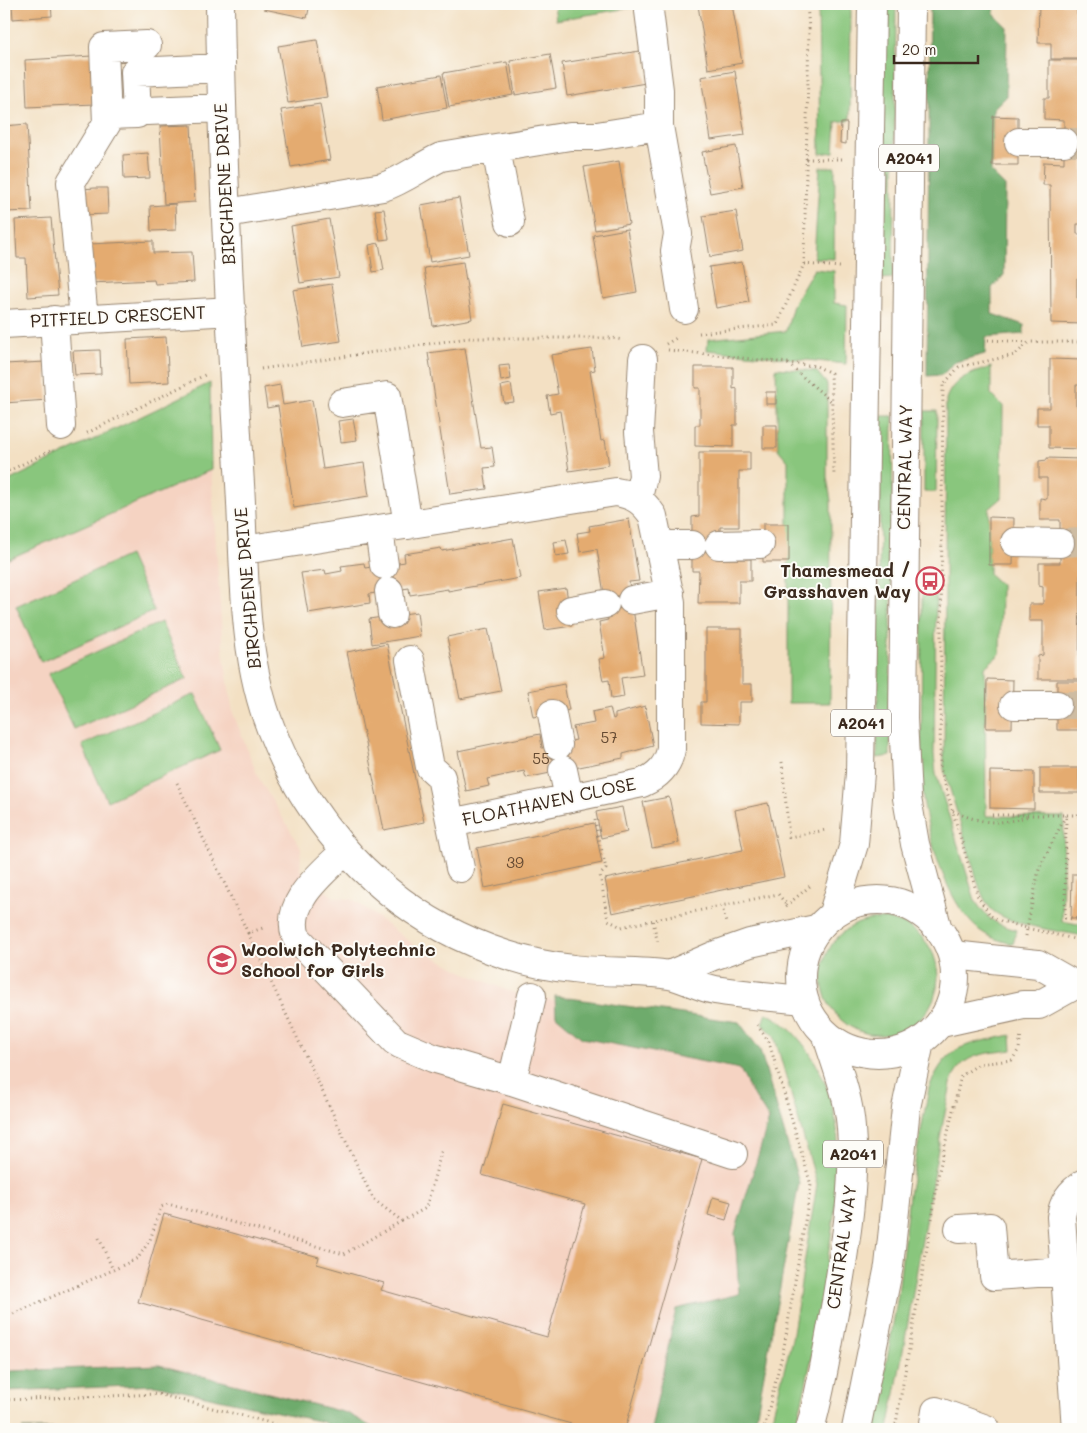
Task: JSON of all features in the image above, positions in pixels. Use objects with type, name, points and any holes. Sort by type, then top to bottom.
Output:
[{"type":"street","name":"BIRCHDENE DRIVE","points":[[220,4],[221,108],[232,312],[233,373],[248,629],[257,681],[269,726],[288,768],[314,811],[345,851],[386,888],[428,918],[465,938],[508,955],[569,969],[669,975],[714,990],[804,1000]]},
{"type":"street","name":"CENTRAL WAY","points":[[872,4],[860,773],[854,844],[825,921],[804,951],[800,976],[804,1000],[813,1020],[827,1036],[847,1049],[870,1055],[894,1054],[920,1042],[941,1023],[952,1002],[956,978],[953,955],[937,926],[915,844],[907,798],[903,719],[910,4]]},
{"type":"street","points":[[649,11],[659,90],[659,126],[678,234],[675,250],[686,326]]},
{"type":"street","points":[[84,319],[71,182],[107,123],[104,47],[147,45]]},
{"type":"street","points":[[107,116],[137,114],[135,72],[221,68]]},
{"type":"street","points":[[147,111],[221,108]]},
{"type":"street","points":[[227,213],[382,187],[399,181],[423,165],[442,157],[570,136],[597,136],[659,126]]},
{"type":"street","points":[[1019,142],[1064,142]]},
{"type":"street","points":[[496,149],[510,222]]},
{"type":"street","name":"PITFIELD CRESCENT","points":[[4,324],[232,312]]},
{"type":"street","points":[[54,320],[66,437]]},
{"type":"street","points":[[244,550],[616,492],[638,498],[643,476],[637,350]]},
{"type":"street","points":[[342,403],[388,396],[408,525]]},
{"type":"street","name":"FLOATHAVEN CLOSE","points":[[451,823],[642,783],[653,778],[664,768],[669,759],[671,748],[670,593],[653,516],[638,498]]},
{"type":"street","points":[[379,530],[384,565]]},
{"type":"street","points":[[1015,542],[1060,542]]},
{"type":"street","points":[[720,545],[760,544]]},
{"type":"street","points":[[659,545],[692,545]]},
{"type":"street","points":[[632,600],[670,593]]},
{"type":"street","points":[[571,610],[605,604]]},
{"type":"street","name":"FLOATHAVEN CLOSE","points":[[410,660],[430,768],[441,777],[460,868]]},
{"type":"street","points":[[1014,705],[1057,705]]},
{"type":"street","points":[[552,714],[558,744]]},
{"type":"street","points":[[564,770],[579,796]]},
{"type":"street","points":[[345,851],[313,882],[300,900],[294,916],[293,928],[296,937],[395,1041],[433,1058],[512,1081],[733,1154]]},
{"type":"street","name":"CENTRAL WAY","points":[[825,921],[859,901],[888,900],[915,908],[937,926]]},
{"type":"street","name":"BIRCHDENE DRIVE","points":[[669,975],[713,956],[750,943],[825,921]]},
{"type":"street","points":[[953,955],[1038,964],[1079,984]]},
{"type":"street","points":[[941,1023],[1023,1005],[1039,1005],[1079,984]]},
{"type":"street","points":[[512,1081],[532,996]]},
{"type":"street","name":"CENTRAL WAY","points":[[810,1429],[820,1395],[840,1274],[850,1204],[853,1159],[851,1126],[840,1077],[827,1036]]},
{"type":"street","name":"A2041","points":[[856,1429],[889,1266],[906,1108],[920,1042]]},
{"type":"street","points":[[1076,1429],[1077,1346],[1075,1307],[1065,1271],[1061,1217],[1062,1208],[1072,1192],[1083,1184]]},
{"type":"street","points":[[959,1228],[990,1227],[994,1276],[1065,1271]]},
{"type":"street","points":[[933,1429],[936,1411],[986,1429]]},
{"type":"path","points":[[788,364],[832,402],[831,373],[816,366],[659,348],[686,326],[777,325],[804,264],[808,29],[806,4]]},
{"type":"path","points":[[806,159],[844,159]]},
{"type":"path","points":[[804,264],[841,267]]},
{"type":"path","points":[[4,473],[66,437],[206,375],[233,373],[468,338],[612,338],[637,350]]},
{"type":"path","points":[[988,340],[1083,342]]},
{"type":"path","name":"CENTRAL WAY","points":[[1027,928],[1001,921],[984,907],[978,897],[940,768],[938,749],[944,385],[959,368],[1016,355],[1029,342]]},
{"type":"path","points":[[782,762],[789,837],[826,830]]},
{"type":"path","points":[[177,783],[373,1199],[402,1221]]},
{"type":"path","points":[[579,796],[606,869],[600,875],[608,920],[621,927],[778,894],[787,905]]},
{"type":"path","points":[[952,811],[972,820],[994,824],[1014,821],[1031,815]]},
{"type":"path","points":[[992,815],[1083,815]]},
{"type":"path","points":[[1066,815],[1065,918],[1083,920]]},
{"type":"path","points":[[1026,936],[1039,869],[1066,815]]},
{"type":"path","points":[[783,908],[806,891],[815,881]]},
{"type":"path","points":[[722,906],[726,924]]},
{"type":"path","points":[[248,933],[294,916]]},
{"type":"path","points":[[653,921],[658,944]]},
{"type":"path","points":[[1027,928],[1083,941]]},
{"type":"path","points":[[760,1028],[769,1042],[811,1185],[784,1346],[764,1429]]},
{"type":"path","points":[[895,1429],[939,1171],[961,1076],[979,1064],[1012,1060],[1019,1049],[1022,1030]]},
{"type":"path","points":[[4,1318],[138,1258],[150,1240],[161,1206],[168,1204],[344,1254],[426,1208],[442,1149]]},
{"type":"path","points":[[99,1238],[113,1270]]},
{"type":"path","points":[[4,1400],[158,1394],[294,1429]]},
{"type":"shaded area","name":"Woolwich Polytechnic School for Girls","points":[[211,470],[223,651],[233,713],[258,777],[301,848],[300,870],[334,897],[354,900],[418,948],[463,972],[516,994],[551,1000],[590,1018],[760,1050],[799,1183],[754,1429],[334,1429],[323,1422],[155,1385],[4,1391],[4,561]]},
{"type":"green space","points":[[554,4],[641,4],[641,6],[556,20]]},
{"type":"green space","points":[[818,4],[851,4],[850,120],[836,122],[834,152],[820,154]]},
{"type":"green space","points":[[884,4],[896,4],[893,278],[882,279]]},
{"type":"green space","points":[[930,4],[994,4],[994,14],[1007,27],[1006,96],[993,109],[991,172],[1005,186],[1004,275],[992,288],[992,314],[1024,325],[1024,334],[986,337],[985,354],[955,362],[942,375],[927,376]]},
{"type":"green space","points":[[820,167],[835,167],[834,259],[814,258]]},
{"type":"green space","points":[[814,269],[834,271],[834,303],[847,305],[846,364],[707,350],[708,339],[786,331],[793,305]]},
{"type":"green space","points":[[991,367],[991,394],[1003,406],[1002,498],[989,509],[989,574],[1001,585],[1000,654],[985,667],[986,816],[1064,817],[1062,921],[1083,925],[1083,936],[1020,923],[997,914],[990,908],[978,883],[944,769],[946,399],[958,381],[970,374]]},
{"type":"green space","points":[[776,368],[816,371],[827,384],[827,477],[831,501],[830,703],[788,703],[788,461],[778,449]]},
{"type":"green space","points":[[210,383],[211,470],[4,561],[4,483]]},
{"type":"green space","points":[[924,411],[937,411],[936,492],[924,492]]},
{"type":"green space","points":[[881,416],[893,416],[890,756],[877,758]]},
{"type":"green space","points":[[129,555],[154,611],[41,662],[16,606]]},
{"type":"green space","points":[[922,594],[936,594],[934,754],[936,774],[975,900],[988,917],[1004,926],[1017,930],[1013,944],[986,935],[966,916],[955,900],[946,881],[932,840],[921,782]]},
{"type":"green space","points":[[161,622],[187,679],[74,729],[48,674]]},
{"type":"green space","points":[[195,694],[220,750],[107,801],[82,745]]},
{"type":"green space","points":[[880,919],[902,923],[921,936],[934,955],[938,977],[934,999],[921,1018],[902,1031],[880,1035],[858,1031],[839,1018],[826,999],[822,977],[826,955],[839,936],[858,923]]},
{"type":"green space","points":[[555,996],[739,1022],[760,1050],[799,1183],[754,1429],[651,1429],[676,1309],[739,1294],[735,1233],[769,1119],[750,1090],[740,1069],[582,1038],[556,1016]]},
{"type":"green space","points":[[766,1013],[794,1033],[815,1062],[830,1095],[837,1129],[838,1174],[823,1295],[811,1362],[795,1429],[769,1429],[792,1339],[817,1184],[774,1035],[762,1024]]},
{"type":"green space","points":[[1011,1035],[1012,1050],[985,1054],[969,1059],[957,1070],[952,1079],[888,1429],[872,1429],[898,1295],[909,1195],[929,1088],[944,1062],[961,1048]]},
{"type":"green space","points":[[159,1365],[347,1413],[375,1429],[334,1429],[323,1422],[155,1385],[4,1391],[10,1371]]},
{"type":"green space","points":[[156,1421],[231,1429],[22,1429],[77,1428]]},
{"type":"building","points":[[12,4],[51,4],[52,16],[13,19]]},
{"type":"building","points":[[144,4],[162,4],[161,8]]},
{"type":"building","points":[[265,4],[310,4],[307,18],[264,9]]},
{"type":"building","points":[[732,4],[742,63],[708,69],[698,5]]},
{"type":"building","points":[[1039,4],[1077,4],[1077,15],[1083,15],[1083,59],[1051,59],[1051,43],[1038,43]]},
{"type":"building","points":[[4,35],[6,35],[8,71],[4,71]]},
{"type":"building","points":[[317,40],[327,97],[288,103],[278,46]]},
{"type":"building","points":[[640,51],[646,83],[567,96],[562,63]]},
{"type":"building","points":[[550,54],[556,88],[515,95],[510,61]]},
{"type":"building","points":[[92,56],[94,104],[27,107],[25,60]]},
{"type":"building","points":[[1049,60],[1083,60],[1083,224],[1077,224],[1077,234],[1083,234],[1083,278],[1077,278],[1077,298],[1083,298],[1083,324],[1051,323],[1050,185],[1043,185],[1044,162],[1064,163],[1064,120],[1044,119],[1044,98],[1049,98]]},
{"type":"building","points":[[507,62],[513,95],[449,107],[443,73]]},
{"type":"building","points":[[735,71],[745,135],[711,140],[701,77]]},
{"type":"building","points":[[441,75],[447,108],[382,120],[377,86]]},
{"type":"building","points":[[320,104],[330,160],[291,167],[281,110]]},
{"type":"building","points":[[993,116],[1018,117],[1018,165],[992,165]]},
{"type":"building","points":[[841,123],[847,123],[846,144],[840,143]]},
{"type":"building","points":[[27,124],[32,211],[4,212],[4,126]]},
{"type":"building","points":[[191,125],[195,202],[164,204],[160,126]]},
{"type":"building","points":[[736,146],[743,187],[710,193],[702,152]]},
{"type":"building","points":[[148,153],[150,178],[124,179],[123,155]]},
{"type":"building","points":[[619,161],[629,224],[595,230],[584,167]]},
{"type":"building","points":[[107,188],[108,214],[83,215],[82,189]]},
{"type":"building","points":[[459,198],[469,255],[430,262],[421,205]]},
{"type":"building","points":[[175,204],[176,230],[151,231],[150,206]]},
{"type":"building","points":[[384,209],[389,239],[380,240],[375,210]]},
{"type":"building","points":[[736,211],[743,251],[710,257],[703,216]]},
{"type":"building","points":[[51,218],[58,295],[28,297],[26,258],[17,258],[15,220]]},
{"type":"building","points":[[329,219],[339,277],[300,283],[291,226]]},
{"type":"building","points":[[627,229],[637,292],[603,298],[593,235]]},
{"type":"building","points":[[153,241],[153,253],[192,252],[194,282],[155,284],[154,280],[91,283],[89,244]]},
{"type":"building","points":[[379,243],[384,270],[373,272],[369,245]]},
{"type":"building","points":[[463,262],[472,319],[433,326],[424,268]]},
{"type":"building","points":[[742,262],[749,302],[716,308],[709,267]]},
{"type":"building","points":[[332,284],[341,341],[303,347],[293,290]]},
{"type":"building","points":[[166,337],[169,382],[129,384],[127,339]]},
{"type":"building","points":[[465,348],[481,448],[492,447],[495,467],[484,468],[487,489],[450,494],[428,353]]},
{"type":"building","points":[[592,349],[595,370],[590,371],[601,441],[605,440],[609,465],[569,471],[560,411],[550,413],[547,396],[558,394],[551,355]]},
{"type":"building","points":[[100,350],[101,374],[75,375],[73,351]]},
{"type":"building","points":[[1050,359],[1083,360],[1083,385],[1076,385],[1076,406],[1083,405],[1083,449],[1049,448],[1049,425],[1037,425],[1037,408],[1050,408]]},
{"type":"building","points":[[46,362],[48,400],[4,403],[4,364]]},
{"type":"building","points":[[509,365],[511,379],[501,381],[499,366]]},
{"type":"building","points":[[695,367],[733,367],[733,389],[737,388],[737,425],[733,425],[733,447],[695,446],[695,425],[700,425],[700,388],[695,388]]},
{"type":"building","points":[[511,384],[514,402],[504,403],[501,386]]},
{"type":"building","points":[[280,385],[283,405],[312,400],[323,469],[364,463],[369,496],[294,508],[278,406],[267,408],[264,388]]},
{"type":"building","points":[[766,392],[776,392],[776,404],[766,404]]},
{"type":"building","points":[[353,419],[357,440],[341,442],[338,421]]},
{"type":"building","points":[[763,425],[777,425],[777,448],[763,448]]},
{"type":"building","points":[[699,452],[750,452],[750,471],[739,471],[739,527],[720,527],[720,559],[751,559],[751,581],[739,581],[739,603],[698,603],[699,571],[692,571],[692,517],[699,516]]},
{"type":"building","points":[[1047,458],[1081,459],[1083,575],[1080,575],[1079,679],[1038,679],[1038,656],[1043,655],[1043,621],[1029,621],[1029,604],[1043,604],[1043,587],[1039,586],[1039,563],[1060,563],[1060,520],[1040,520],[1040,498],[1047,499],[1047,478],[1039,478],[1039,461],[1047,460]]},
{"type":"building","points":[[989,517],[1014,518],[1013,565],[989,565]]},
{"type":"building","points":[[629,519],[639,581],[629,582],[643,675],[621,678],[624,697],[611,699],[609,680],[603,681],[599,659],[605,658],[599,622],[608,620],[597,549],[580,552],[577,533],[590,531],[589,526]]},
{"type":"building","points":[[763,524],[789,524],[789,562],[763,562]]},
{"type":"building","points":[[513,538],[520,578],[448,591],[448,589],[410,595],[409,588],[369,594],[370,603],[308,613],[301,573],[325,570],[326,574],[342,571],[341,566],[364,563],[365,568],[405,562],[404,554],[441,548],[442,551]]},
{"type":"building","points":[[566,540],[569,554],[556,556],[554,542]]},
{"type":"building","points":[[927,570],[933,570],[933,590],[927,590]]},
{"type":"building","points":[[566,588],[572,626],[545,630],[539,592]]},
{"type":"building","points":[[417,612],[420,636],[372,644],[369,619]]},
{"type":"building","points":[[488,629],[501,691],[460,699],[447,637]]},
{"type":"building","points":[[706,629],[742,629],[742,684],[752,684],[752,702],[739,702],[739,724],[701,723],[701,702],[706,702]]},
{"type":"building","points":[[387,644],[424,822],[384,830],[347,652]]},
{"type":"building","points":[[987,679],[1013,680],[1012,728],[986,728]]},
{"type":"building","points":[[1057,681],[1083,681],[1083,730],[1057,730]]},
{"type":"building","points":[[564,684],[569,710],[533,717],[528,691]]},
{"type":"building","points":[[645,706],[653,746],[623,754],[623,758],[526,778],[524,771],[487,779],[489,786],[466,791],[458,751],[540,734],[542,748],[576,740],[573,727],[594,723],[592,712],[610,708],[613,719],[615,714]]},
{"type":"building","points":[[1040,768],[1079,768],[1079,793],[1040,793]]},
{"type":"building","points":[[990,771],[1034,772],[1034,809],[990,808]]},
{"type":"building","points":[[669,797],[679,843],[652,848],[643,802]]},
{"type":"building","points":[[768,803],[784,877],[612,913],[605,879],[743,850],[735,810]]},
{"type":"building","points":[[622,807],[627,832],[601,838],[596,812]]},
{"type":"building","points":[[594,823],[602,863],[485,888],[477,848]]},
{"type":"building","points":[[1072,874],[1083,874],[1083,918],[1071,918]]},
{"type":"building","points":[[503,1104],[702,1159],[625,1429],[589,1429],[138,1302],[164,1214],[319,1257],[317,1264],[384,1283],[381,1290],[547,1337],[585,1204],[482,1175]]},
{"type":"building","points":[[713,1197],[731,1202],[726,1220],[708,1215]]},
{"type":"tunnel","points":[[1064,142],[1083,142]]},
{"type":"tunnel","points":[[1060,543],[1083,542]]},
{"type":"tunnel","points":[[1057,705],[1083,705]]},
{"type":"place","name":"Thamesmead / Grasshaven Way","points":[[930,581]]},
{"type":"place","name":"Woolwich Polytechnic School for Girls","points":[[222,960]]}]
